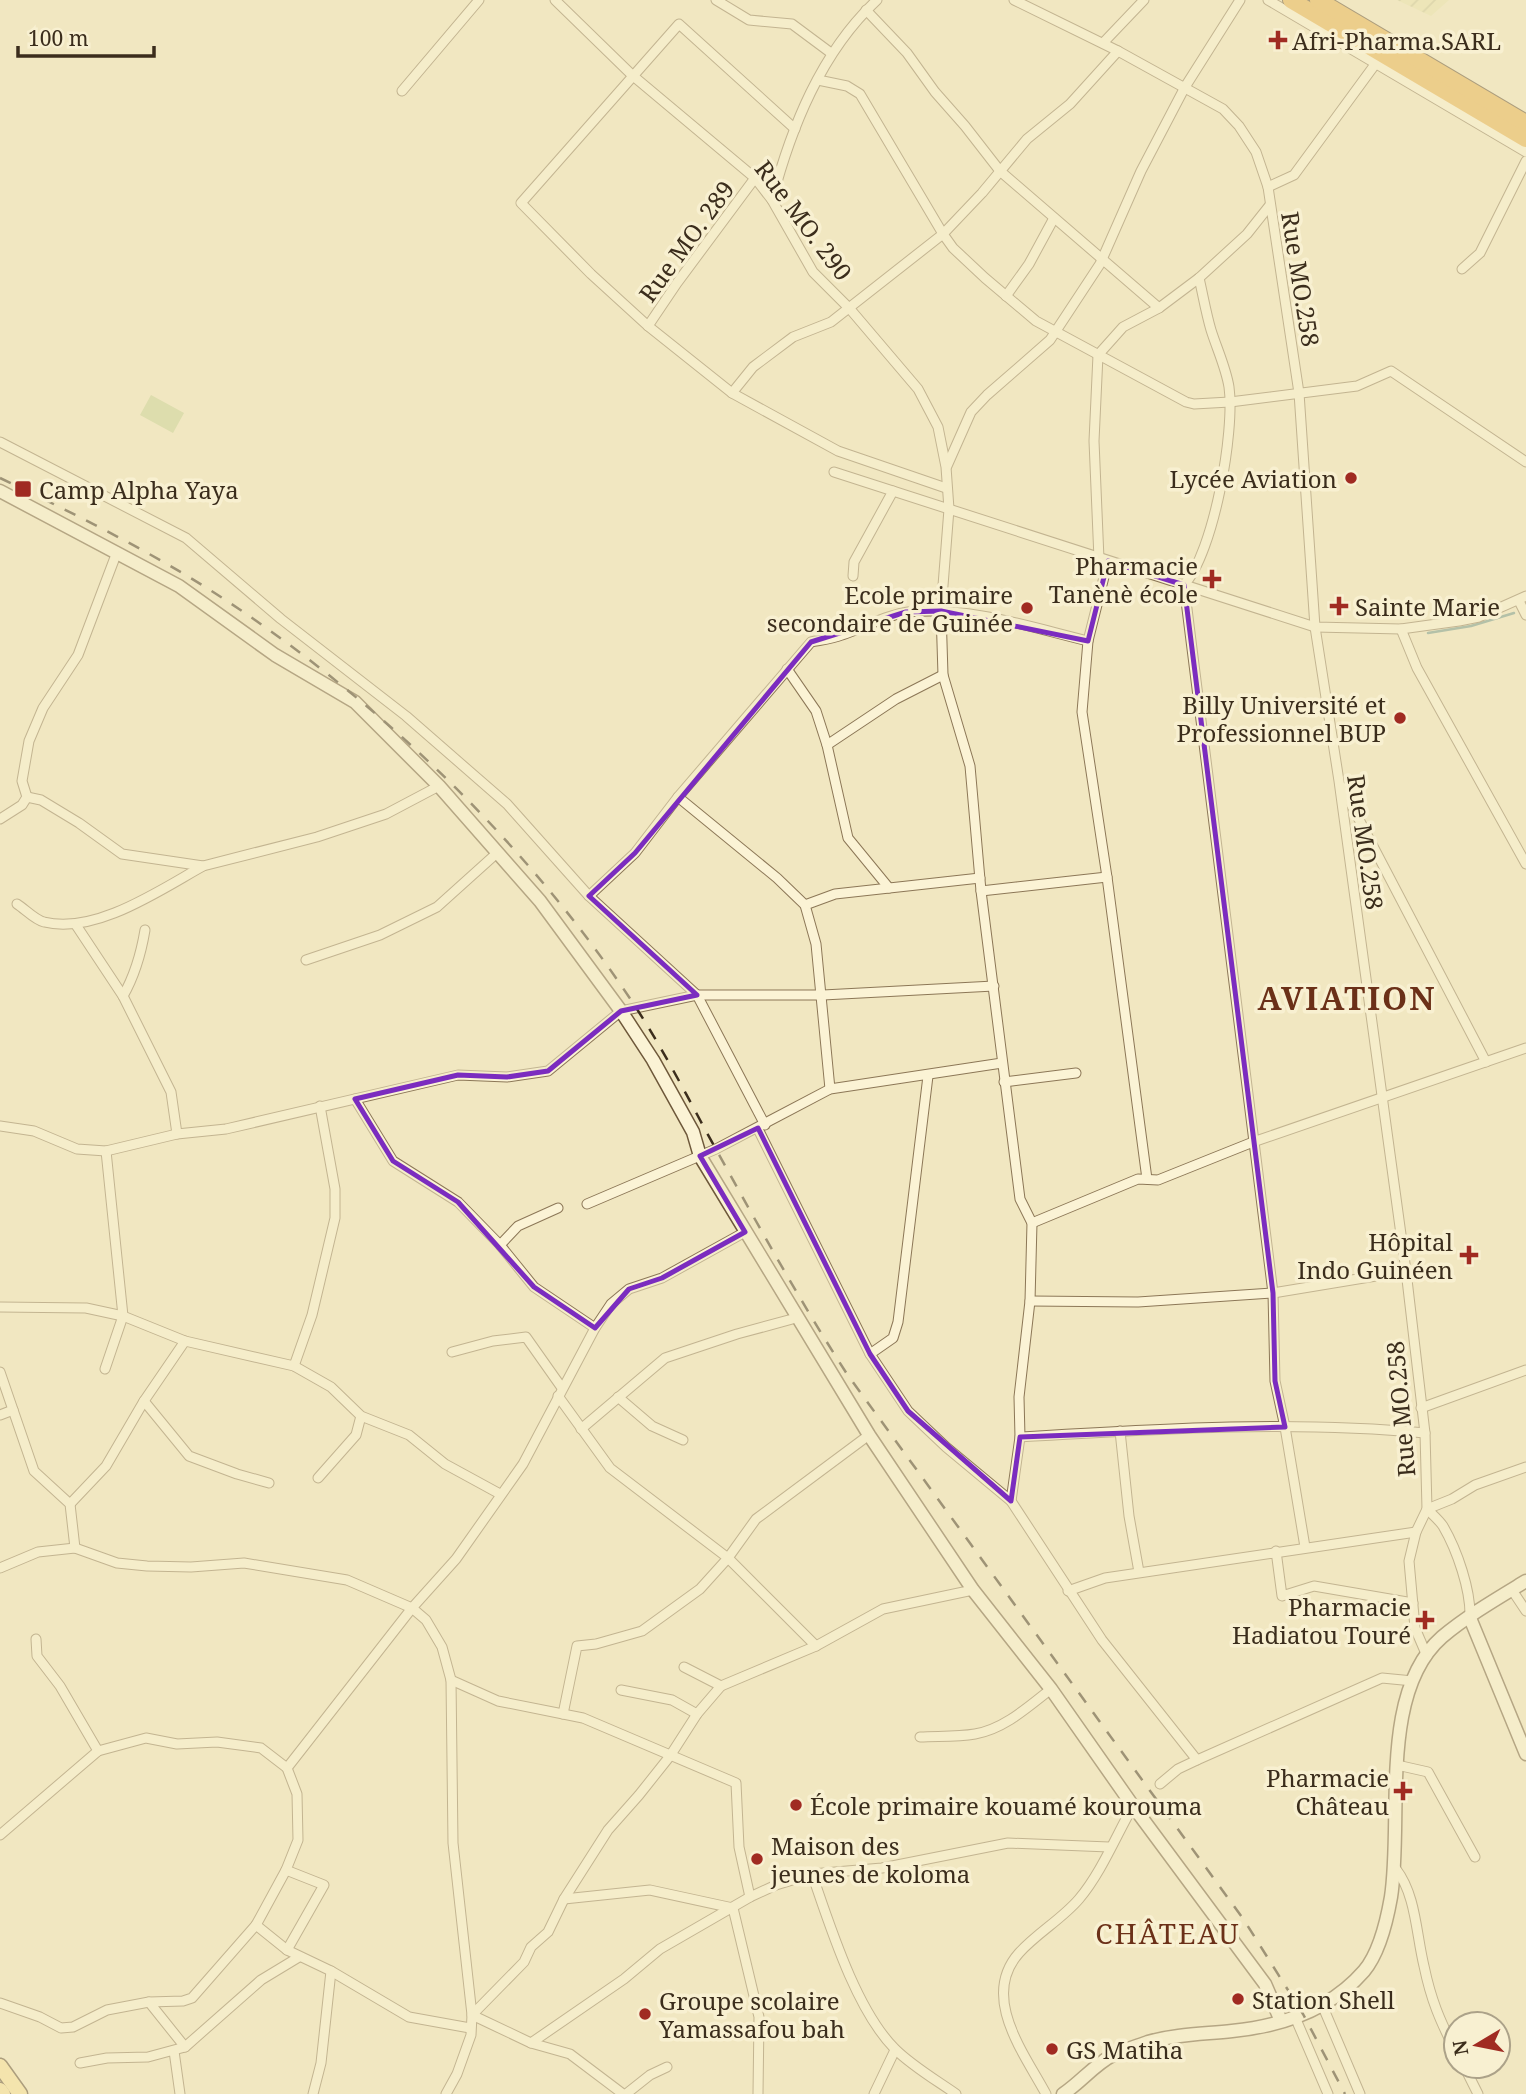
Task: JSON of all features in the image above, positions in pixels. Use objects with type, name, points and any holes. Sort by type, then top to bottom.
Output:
[{"type":"highway","points":[[1291,0],[1379,59],[1526,139]]},
{"type":"highway","points":[[1318,0],[1526,123]]},
{"type":"main road","points":[[0,2066],[20,2094]]},
{"type":"street","points":[[402,91],[479,0]]},
{"type":"street","name":"Rue MO. 290","points":[[555,0],[632,75],[755,178],[772,200],[813,272],[918,389],[938,427],[946,467],[949,509],[941,611],[943,675],[970,766],[981,891],[1004,1082],[1020,1199],[1032,1223]]},
{"type":"street","points":[[716,0],[749,20],[792,24],[831,53]]},
{"type":"street","points":[[772,200],[785,152],[831,53],[845,33],[877,0]]},
{"type":"street","name":"Rue MO.258","points":[[1014,0],[1103,43],[1223,109],[1239,126],[1256,152],[1268,187],[1299,393],[1315,627],[1339,781],[1406,1271],[1425,1433],[1427,1509],[1416,1532],[1409,1561],[1415,1628],[1427,1656]]},
{"type":"street","points":[[1103,43],[1144,0]]},
{"type":"street","points":[[946,467],[971,412],[1050,340],[1102,260],[1141,171],[1185,87],[1240,0]]},
{"type":"street","points":[[1268,0],[1379,59],[1526,152]]},
{"type":"street","points":[[866,10],[907,53],[935,92],[1000,171],[1159,308]]},
{"type":"street","points":[[795,129],[679,24],[521,203],[591,274],[648,326],[732,393],[838,451],[946,488]]},
{"type":"street","points":[[732,393],[753,367],[793,337],[831,322],[943,234],[1027,139],[1070,104],[1118,51]]},
{"type":"street","points":[[1268,187],[1294,175],[1379,59]]},
{"type":"street","points":[[818,80],[847,86],[860,94],[953,248],[1036,321],[1055,332],[1194,404],[1357,386],[1391,371],[1526,462]]},
{"type":"street","points":[[1462,269],[1480,253],[1526,161]]},
{"type":"street","name":"Rue MO. 289","points":[[648,326],[755,178]]},
{"type":"street","points":[[1147,1179],[1082,712],[1088,641],[1103,560],[1094,442],[1098,355],[1123,327],[1159,308],[1199,278],[1247,234],[1270,205]]},
{"type":"street","points":[[1006,296],[1029,264],[1054,218]]},
{"type":"street","points":[[1199,278],[1210,327],[1228,384],[1230,402],[1214,515],[1192,576],[1184,585],[1273,1293],[1275,1381],[1305,1547]]},
{"type":"street","points":[[0,442],[186,538],[281,619],[406,716],[507,804],[589,896],[697,995],[870,1354],[908,1411],[946,1447],[1011,1500],[1102,1640],[1197,1760]]},
{"type":"street","points":[[834,472],[1315,627],[1401,629],[1479,617],[1522,599],[1526,615]]},
{"type":"street","points":[[0,491],[179,586],[275,655],[355,702],[439,786],[540,901],[621,1011],[653,1060],[692,1132],[700,1156],[869,1435],[973,1590],[1051,1689],[1133,1806],[1265,1984],[1281,2021]]},
{"type":"street","points":[[853,576],[854,562],[893,491]]},
{"type":"street","points":[[0,819],[22,805],[27,797],[22,781],[29,741],[44,708],[78,655],[117,552]]},
{"type":"street","points":[[589,896],[635,853],[678,797],[810,642],[842,635],[898,614],[941,611],[983,617],[1088,641]]},
{"type":"street","points":[[1401,629],[1417,668],[1526,864]]},
{"type":"street","points":[[787,669],[816,711],[827,745],[848,838],[890,888]]},
{"type":"street","points":[[827,745],[896,699],[943,675]]},
{"type":"street","points":[[1339,781],[1486,1062]]},
{"type":"street","points":[[17,904],[41,922],[76,925],[133,905],[203,866],[317,837],[386,814],[439,786]]},
{"type":"street","points":[[27,797],[41,800],[79,823],[122,855],[203,866]]},
{"type":"street","points":[[678,797],[777,877],[805,905],[817,944],[830,1089]]},
{"type":"street","points":[[306,960],[380,935],[437,907],[496,853]]},
{"type":"street","points":[[981,891],[1107,877]]},
{"type":"street","points":[[805,905],[835,894],[981,878]]},
{"type":"street","points":[[76,925],[123,996],[171,1092],[177,1134]]},
{"type":"street","points":[[123,996],[141,954],[145,930]]},
{"type":"street","points":[[0,1126],[34,1131],[77,1149],[106,1151],[177,1134],[226,1129],[458,1075],[507,1077],[548,1071],[621,1011],[697,995],[822,995],[994,986]]},
{"type":"street","points":[[1011,1500],[1020,1437],[1019,1397],[1030,1301],[1032,1223],[1138,1179],[1158,1180],[1253,1142],[1526,1048]]},
{"type":"street","points":[[587,1204],[762,1127],[830,1089],[1002,1063]]},
{"type":"street","points":[[1004,1082],[1076,1073]]},
{"type":"street","points":[[870,1354],[893,1338],[898,1322],[928,1076]]},
{"type":"street","points":[[355,1099],[393,1161],[458,1202],[500,1245],[534,1287],[595,1328]]},
{"type":"street","points":[[294,1366],[312,1315],[335,1218],[335,1189],[320,1107]]},
{"type":"street","points":[[105,1369],[123,1315],[106,1151]]},
{"type":"street","points":[[500,1245],[518,1226],[558,1208]]},
{"type":"street","points":[[287,1768],[412,1608],[456,1559],[523,1464],[595,1328],[611,1304],[629,1289],[662,1278],[745,1232]]},
{"type":"street","points":[[1030,1301],[1138,1302],[1273,1293],[1406,1271]]},
{"type":"street","points":[[0,1307],[86,1308],[123,1315],[185,1340],[294,1366],[331,1387],[360,1416],[409,1435],[445,1464],[500,1494]]},
{"type":"street","points":[[581,1429],[665,1358],[796,1318]]},
{"type":"street","points":[[452,1352],[493,1340],[526,1337],[581,1429],[610,1468],[728,1558],[816,1646]]},
{"type":"street","points":[[70,1504],[106,1466],[144,1401],[185,1340]]},
{"type":"street","points":[[1421,1408],[1526,1370]]},
{"type":"street","points":[[0,1371],[34,1471],[70,1504],[75,1548]]},
{"type":"street","points":[[618,1397],[652,1426],[682,1440]]},
{"type":"street","points":[[144,1401],[189,1456],[269,1483]]},
{"type":"street","points":[[0,1415],[13,1410]]},
{"type":"street","points":[[318,1478],[356,1435],[360,1416]]},
{"type":"street","points":[[1020,1437],[1285,1427],[1366,1427],[1425,1433]]},
{"type":"street","points":[[1120,1432],[1139,1572]]},
{"type":"street","points":[[563,1714],[578,1646],[596,1644],[642,1631],[699,1589],[728,1558],[756,1519],[869,1435]]},
{"type":"street","points":[[1526,1467],[1475,1485],[1452,1499],[1427,1509],[1442,1524],[1466,1582],[1471,1600],[1470,1618],[1526,1754]]},
{"type":"street","points":[[1068,1591],[1105,1578],[1139,1572],[1416,1532]]},
{"type":"street","points":[[0,1568],[38,1552],[75,1548],[117,1563],[191,1567],[244,1563],[347,1580],[412,1608],[426,1620],[442,1647],[451,1680],[453,1843],[472,2015],[471,2035],[457,2074],[446,2094]]},
{"type":"street","points":[[1276,1551],[1282,1596],[1314,1586],[1413,1603]]},
{"type":"street","points":[[1063,2094],[1111,2056],[1149,2042],[1186,2034],[1235,2031],[1281,2021],[1323,2007],[1350,1986],[1367,1968],[1378,1945],[1389,1909],[1395,1869],[1397,1765],[1401,1717],[1413,1681],[1441,1638],[1526,1581]]},
{"type":"street","points":[[472,2015],[524,1962],[531,1947],[548,1932],[564,1899],[608,1830],[670,1756],[696,1714],[721,1686],[816,1646],[883,1609],[973,1590]]},
{"type":"street","points":[[1512,1590],[1526,1611]]},
{"type":"street","points":[[36,1639],[37,1656],[60,1686],[98,1751]]},
{"type":"street","points":[[684,1668],[721,1686]]},
{"type":"street","points":[[1160,1784],[1178,1769],[1382,1678],[1413,1681]]},
{"type":"street","points":[[451,1680],[498,1701],[583,1718],[733,1780],[738,1785],[739,1847],[750,1897]]},
{"type":"street","points":[[920,1737],[977,1734],[990,1730],[1013,1718],[1051,1689]]},
{"type":"street","points":[[621,1690],[672,1700],[696,1714]]},
{"type":"street","points":[[0,1835],[98,1751],[146,1738],[177,1744],[217,1742],[261,1748],[287,1768],[297,1794],[298,1840],[286,1870],[256,1925],[192,1998],[107,2010],[73,2027],[61,2028],[40,2017],[0,2003]]},
{"type":"street","points":[[1397,1765],[1428,1772],[1475,1857]]},
{"type":"street","points":[[1046,2094],[1006,2020],[1003,1993],[1006,1970],[1019,1953],[1077,1900],[1095,1877],[1133,1806]]},
{"type":"street","points":[[531,2043],[624,1979],[660,1949],[776,1885],[812,1874],[882,1868],[1008,1843],[1109,1847]]},
{"type":"street","points":[[1395,1869],[1407,1884],[1436,2015],[1442,2026]]},
{"type":"street","points":[[286,1870],[324,1885],[287,1950]]},
{"type":"street","points":[[812,1874],[838,1949],[873,2023],[895,2050],[956,2094]]},
{"type":"street","points":[[564,1899],[650,1890],[733,1908]]},
{"type":"street","points":[[733,1908],[759,2017],[758,2094]]},
{"type":"street","points":[[256,1925],[287,1950],[331,1971],[409,2017],[470,2028]]},
{"type":"street","points":[[80,2063],[148,2057],[185,2047],[261,1980],[299,1957]]},
{"type":"street","points":[[313,2094],[321,2063],[331,1971]]},
{"type":"street","points":[[149,2002],[185,2047]]},
{"type":"street","points":[[1323,2007],[1360,2094]]},
{"type":"street","points":[[472,2015],[531,2043],[570,2054],[624,2094],[650,2075],[667,2067]]},
{"type":"street","points":[[1295,2017],[1328,2094]]},
{"type":"street","points":[[874,2094],[895,2050]]},
{"type":"street","points":[[174,2051],[180,2094]]},
{"type":"highlighted area","points":[[1108,561],[1184,585],[1273,1293],[1275,1381],[1285,1427],[1020,1437],[1011,1501],[908,1411],[870,1354],[758,1128],[700,1156],[745,1232],[662,1278],[629,1289],[595,1328],[534,1287],[458,1202],[393,1161],[355,1099],[458,1075],[507,1077],[548,1071],[621,1011],[697,995],[589,896],[635,853],[811,642],[906,612],[941,611],[1088,641]]},
{"type":"shaded area","points":[[1397,0],[1449,0],[1431,16]]},
{"type":"green space","points":[[151,395],[184,413],[173,433],[140,415]]},
{"type":"waterway","points":[[1428,633],[1471,626],[1514,613]]},
{"type":"railway","points":[[0,478],[152,555],[211,590],[296,650],[405,739],[456,788],[552,893],[645,1021],[775,1254],[847,1374],[1244,1920],[1303,2014],[1345,2094]]},
{"type":"place","name":"Afri-Pharma.SARL","points":[[1278,40]]},
{"type":"place","name":"Lycée Aviation","points":[[1351,478]]},
{"type":"place","name":"Camp Alpha Yaya","points":[[23,489]]},
{"type":"place","name":"Pharmacie Tanènè école","points":[[1212,579]]},
{"type":"place","name":"Sainte Marie","points":[[1339,606]]},
{"type":"place","name":"Ecole primaire secondaire de Guinée","points":[[1027,608]]},
{"type":"place","name":"Billy Université et Professionnel BUP","points":[[1400,718]]},
{"type":"place","name":"Hôpital Indo Guinéen","points":[[1469,1255]]},
{"type":"place","name":"Pharmacie Hadiatou Touré","points":[[1425,1620]]},
{"type":"place","name":"Pharmacie Château","points":[[1403,1791]]},
{"type":"place","name":"École primaire kouamé kourouma","points":[[796,1805]]},
{"type":"place","name":"Maison des jeunes de koloma","points":[[757,1859]]},
{"type":"place","name":"Station Shell","points":[[1238,1999]]},
{"type":"place","name":"Groupe scolaire Yamassafou bah","points":[[645,2014]]},
{"type":"place","name":"GS Matiha","points":[[1052,2049]]},
{"type":"district","name":"AVIATION","points":[[1347,997]]},
{"type":"district","name":"CHÂTEAU","points":[[1168,1933]]}]
